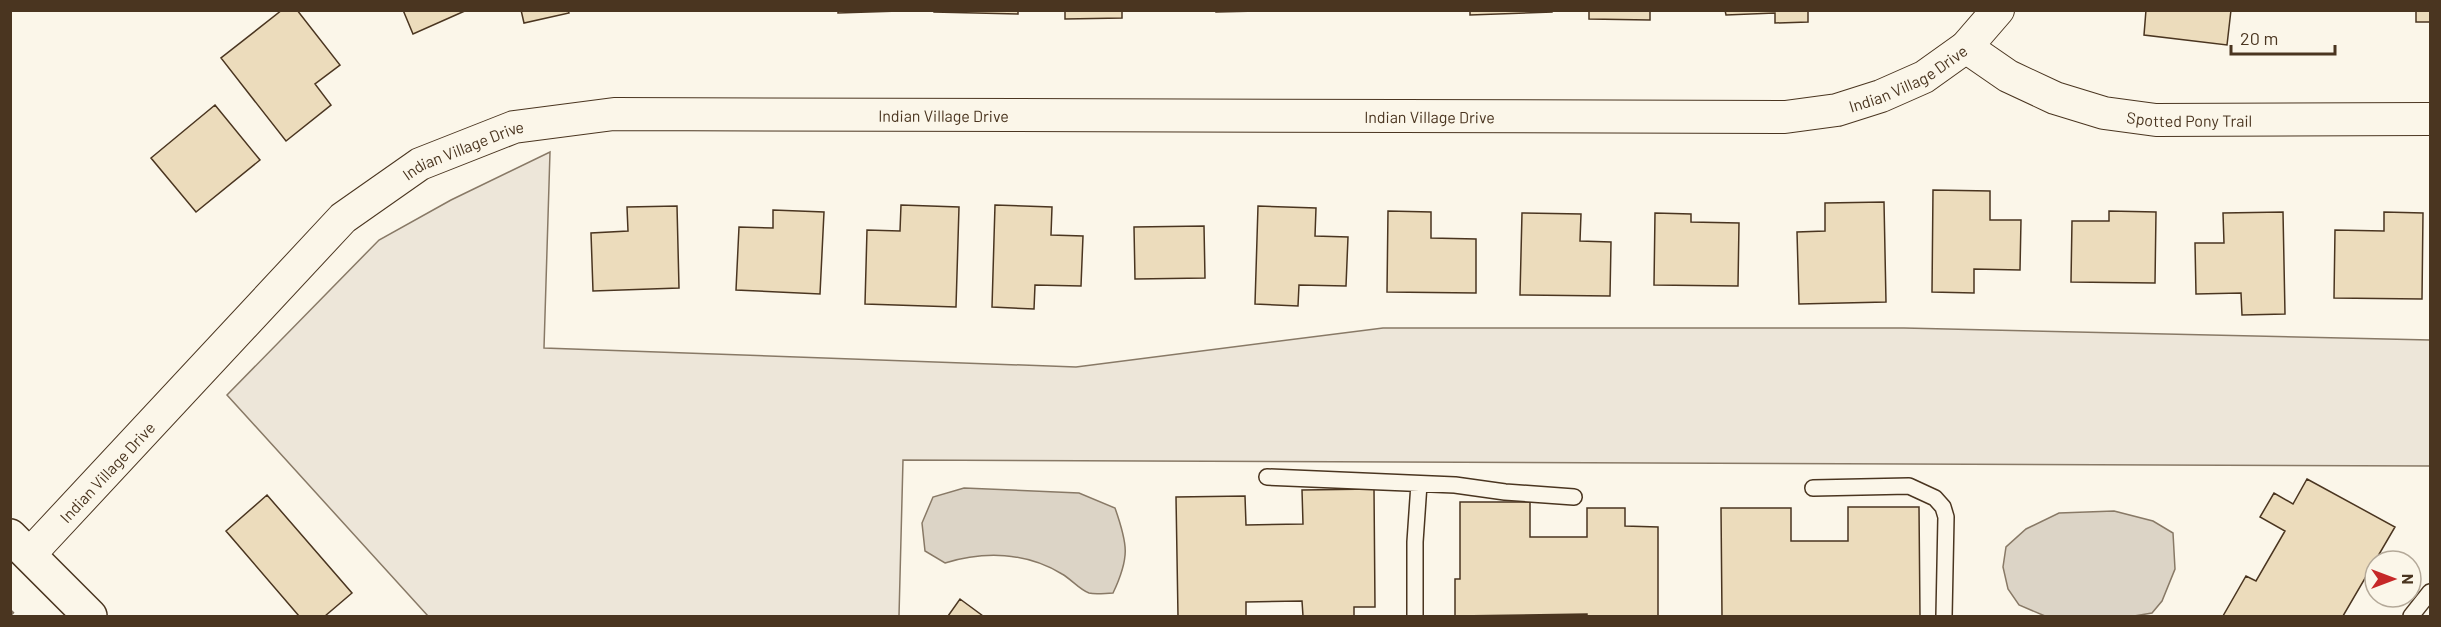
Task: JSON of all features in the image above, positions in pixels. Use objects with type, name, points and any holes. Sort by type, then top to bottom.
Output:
[{"type":"main road","points":[[20,546],[90,616]]},
{"type":"street","name":"Indian Village Drive","points":[[20,546],[343,218],[420,164],[514,127],[614,114],[1785,117],[1837,110],[1881,96],[1923,76],[1966,47],[1998,10]]},
{"type":"street","name":"Spotted Pony Trail","points":[[1966,47],[2008,76],[2055,98],[2104,113],[2156,120],[2430,119]]},
{"type":"lane","points":[[1267,477],[1455,485],[1505,492],[1574,497]]},
{"type":"lane","points":[[1415,616],[1415,542],[1419,484]]},
{"type":"lane","points":[[1813,488],[1909,486],[1935,498],[1944,507],[1946,517],[1944,616]]},
{"type":"lane","points":[[2411,616],[2430,592]]},
{"type":"path","points":[[10,611],[15,616]]},
{"type":"shaded area","points":[[550,152],[544,348],[1076,367],[1383,328],[1904,328],[2430,340],[2430,466],[903,460],[899,616],[428,616],[227,395],[379,240],[451,200]]},
{"type":"shaded area","points":[[964,488],[1079,493],[1115,508],[1125,542],[1125,560],[1113,593],[1089,593],[1065,576],[1034,561],[990,555],[945,563],[925,551],[922,523],[933,497]]},
{"type":"shaded area","points":[[2114,511],[2153,521],[2173,533],[2175,569],[2162,601],[2152,613],[2134,616],[2045,616],[2019,605],[2008,589],[2003,567],[2006,547],[2026,529],[2059,513]]},
{"type":"building","points":[[282,10],[297,10],[340,65],[315,84],[331,105],[286,141],[221,58]]},
{"type":"building","points":[[403,10],[467,10],[413,34]]},
{"type":"building","points":[[521,10],[568,10],[569,13],[524,23]]},
{"type":"building","points":[[838,10],[899,10],[899,11],[838,13]]},
{"type":"building","points":[[934,10],[1018,10],[1018,14],[934,12]]},
{"type":"building","points":[[1065,10],[1122,10],[1122,18],[1065,19]]},
{"type":"building","points":[[1216,10],[1258,10],[1258,11],[1216,12]]},
{"type":"building","points":[[1470,10],[1552,10],[1552,12],[1470,15]]},
{"type":"building","points":[[1589,10],[1650,10],[1650,20],[1589,19]]},
{"type":"building","points":[[1725,10],[1808,10],[1808,22],[1775,23],[1775,13],[1726,15]]},
{"type":"building","points":[[2146,10],[2231,10],[2227,45],[2144,35]]},
{"type":"building","points":[[2416,10],[2430,10],[2430,22],[2416,22]]},
{"type":"building","points":[[215,105],[260,160],[196,212],[151,158]]},
{"type":"building","points":[[1933,190],[1990,191],[1990,220],[2021,220],[2020,270],[1974,269],[1974,293],[1932,292]]},
{"type":"building","points":[[1884,202],[1886,302],[1799,304],[1797,232],[1825,231],[1825,203]]},
{"type":"building","points":[[901,205],[959,207],[956,307],[865,304],[867,230],[900,231]]},
{"type":"building","points":[[995,205],[1052,207],[1051,235],[1083,236],[1081,286],[1035,285],[1034,309],[992,307]]},
{"type":"building","points":[[677,206],[679,288],[593,291],[591,233],[628,231],[627,207]]},
{"type":"building","points":[[1258,206],[1316,208],[1315,236],[1348,237],[1346,286],[1299,285],[1298,306],[1255,304]]},
{"type":"building","points":[[773,210],[824,212],[820,294],[736,290],[739,227],[773,228]]},
{"type":"building","points":[[1388,211],[1431,212],[1431,238],[1476,239],[1476,293],[1387,292]]},
{"type":"building","points":[[2109,211],[2156,212],[2155,283],[2071,282],[2072,221],[2109,221]]},
{"type":"building","points":[[2283,212],[2285,314],[2242,315],[2241,293],[2196,294],[2195,243],[2224,243],[2223,213]]},
{"type":"building","points":[[2384,212],[2423,213],[2422,299],[2334,298],[2335,230],[2384,231]]},
{"type":"building","points":[[1522,213],[1581,214],[1580,241],[1611,242],[1610,296],[1520,295]]},
{"type":"building","points":[[1655,213],[1691,214],[1691,222],[1739,223],[1738,286],[1654,285]]},
{"type":"building","points":[[1204,226],[1205,278],[1135,279],[1134,227]]},
{"type":"building","points":[[2307,479],[2395,527],[2382,549],[2363,549],[2363,582],[2343,616],[2223,616],[2246,576],[2256,581],[2285,531],[2260,517],[2274,493],[2293,504]]},
{"type":"building","points":[[1374,489],[1375,607],[1354,607],[1354,616],[1303,616],[1302,601],[1246,602],[1246,616],[1178,616],[1176,497],[1245,496],[1246,525],[1303,524],[1302,490]]},
{"type":"building","points":[[267,495],[352,593],[325,616],[299,616],[226,531]]},
{"type":"building","points":[[1460,502],[1530,502],[1530,537],[1587,537],[1587,508],[1625,508],[1625,526],[1658,527],[1658,616],[1587,616],[1587,614],[1455,616],[1455,579],[1460,579]]},
{"type":"building","points":[[1848,507],[1919,507],[1920,616],[1722,616],[1721,508],[1791,508],[1791,541],[1848,541]]},
{"type":"building","points":[[960,599],[983,616],[948,616]]}]
